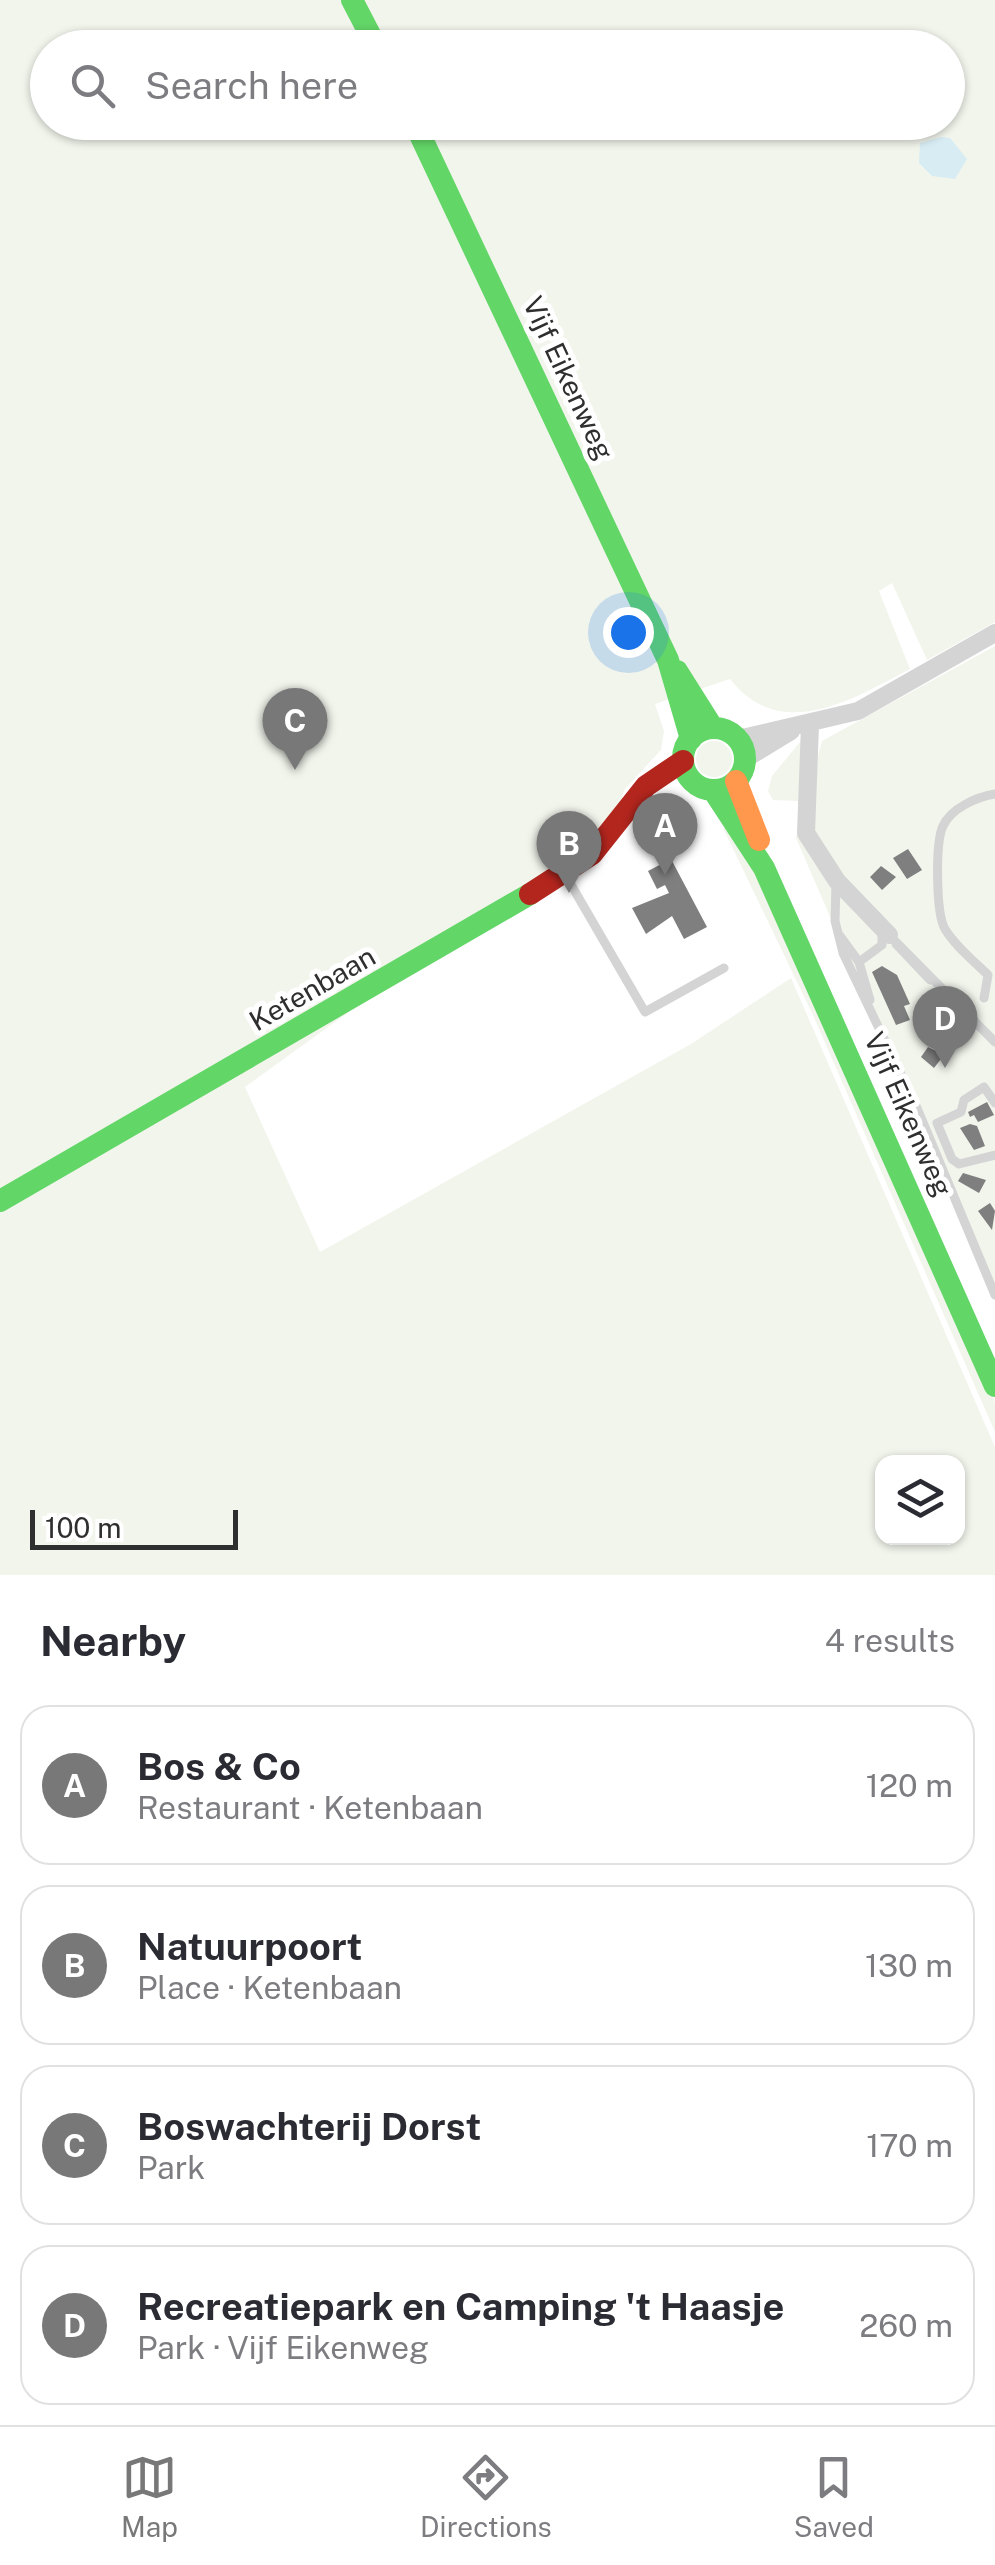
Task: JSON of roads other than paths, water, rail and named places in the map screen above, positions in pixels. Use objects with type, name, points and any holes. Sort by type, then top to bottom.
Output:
[{"type":"main road","points":[[352,0],[368,30]]},
{"type":"main road","name":"Vijf Eikenweg","points":[[422,140],[668,660],[713,728]]},
{"type":"main road","name":"Vijf Eikenweg","points":[[668,660],[695,767],[764,868],[995,1386]]},
{"type":"main road","points":[[695,767],[713,728],[740,760]]},
{"type":"main road","points":[[695,767],[740,760]]},
{"type":"main road","name":"Vijf Eikenweg","points":[[740,760],[764,868]]},
{"type":"main road","name":"Ketenbaan","points":[[0,1202],[565,874],[592,854],[652,780],[695,767]]},
{"type":"street","points":[[740,760],[805,726],[858,711],[995,633]]},
{"type":"street","points":[[805,726],[812,756],[803,816],[806,832],[836,880],[885,930]]},
{"type":"lane","points":[[984,998],[988,976],[946,931],[940,917],[939,852],[942,826],[956,810],[995,794]]},
{"type":"lane","points":[[565,874],[645,1012],[724,968]]},
{"type":"lane","points":[[836,880],[842,953],[871,1008],[995,1295]]},
{"type":"lane","points":[[859,962],[882,946],[885,930]]},
{"type":"lane","points":[[885,930],[922,974],[995,1042]]},
{"type":"lane","points":[[838,934],[859,962],[871,1008]]},
{"type":"lane","points":[[995,1103],[984,1087],[964,1100],[961,1112],[937,1123],[958,1164],[995,1156]]},
{"type":"place","name":"Boswachterij Dorst","points":[[295,770]]},
{"type":"place","name":"Bos & Co","points":[[665,875]]},
{"type":"place","name":"Natuurpoort","points":[[569,893]]},
{"type":"place","name":"Recreatiepark en Camping 't Haasje","points":[[945,1068]]}]
